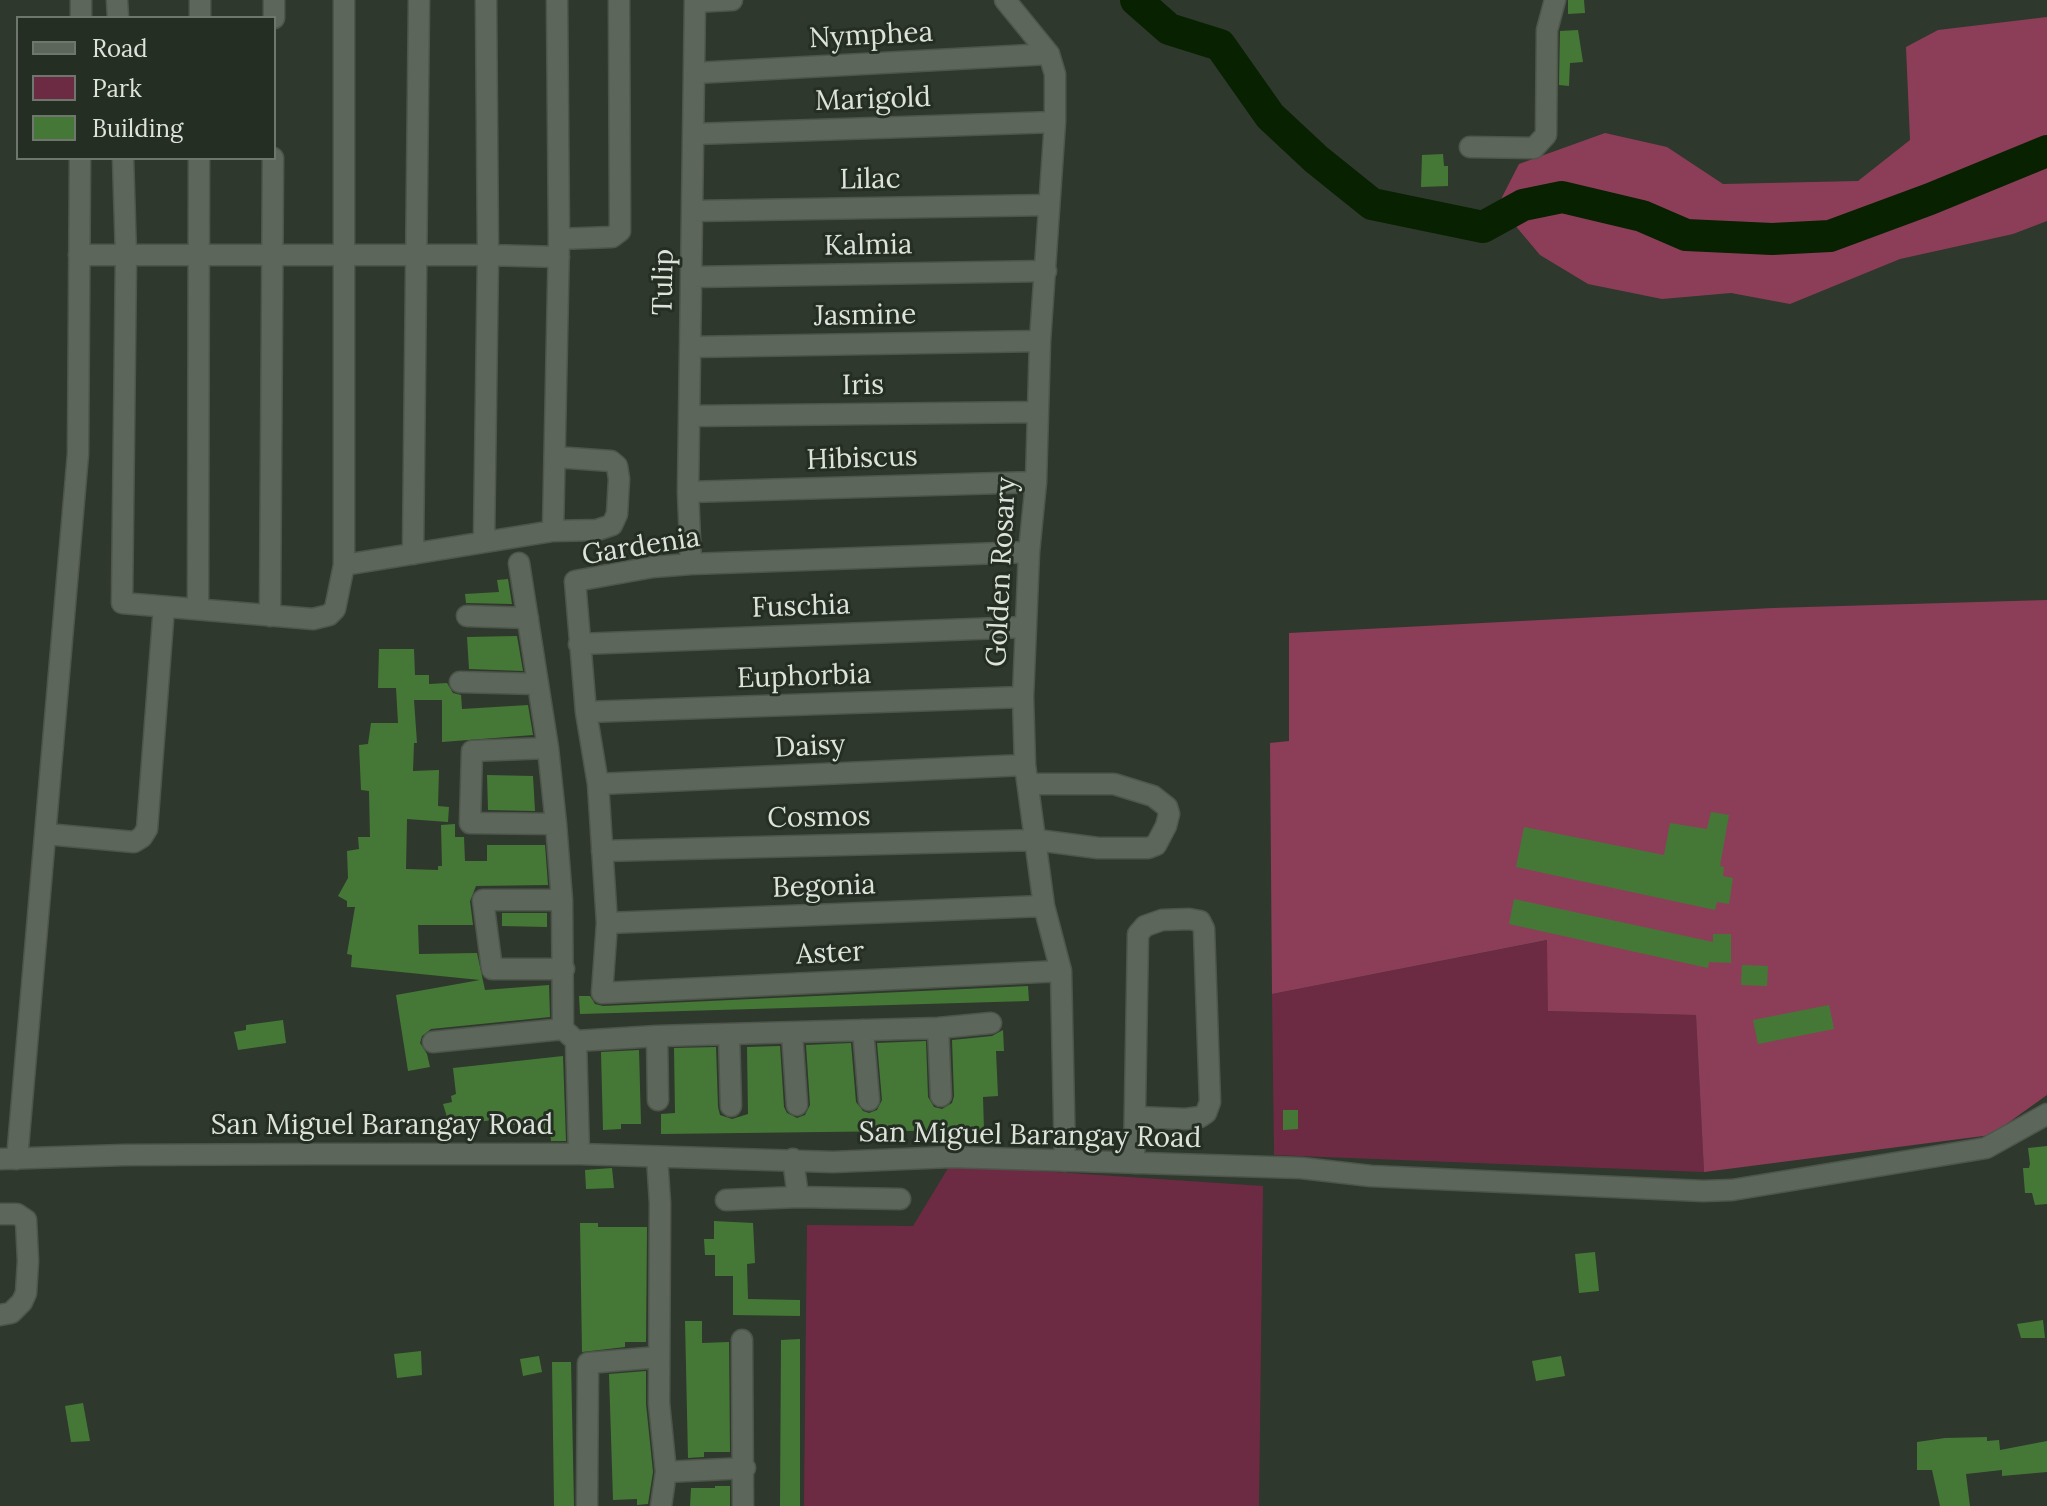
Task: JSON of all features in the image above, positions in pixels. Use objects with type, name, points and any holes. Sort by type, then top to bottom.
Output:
[{"type":"street","points":[[123,160],[126,256],[122,603],[313,619],[329,615],[335,609],[344,565],[344,0]]},
{"type":"street","points":[[413,554],[419,0]]},
{"type":"street","points":[[484,542],[488,255],[486,0]]},
{"type":"street","points":[[553,531],[559,248],[557,0]]},
{"type":"street","points":[[79,255],[488,255],[559,248],[612,237],[620,231],[619,0]]},
{"type":"street","points":[[695,1],[732,0]]},
{"type":"street","points":[[1005,0],[1049,54]]},
{"type":"street","points":[[1470,147],[1534,148],[1546,135],[1547,30],[1555,0]]},
{"type":"street","name":"Tulip","points":[[691,564],[688,492],[695,1]]},
{"type":"street","name":"Nymphea","points":[[695,73],[1049,54]]},
{"type":"street","name":"Golden Rosary","points":[[1049,54],[1055,74],[1055,122],[1040,341],[1036,482],[1029,552],[1023,697],[1027,774],[1044,906],[1061,971],[1065,1161]]},
{"type":"street","name":"Marigold","points":[[694,134],[1055,122]]},
{"type":"street","points":[[8,1159],[46,834],[78,454],[80,160]]},
{"type":"street","points":[[198,609],[199,160]]},
{"type":"street","points":[[270,616],[273,160]]},
{"type":"street","name":"Lilac","points":[[693,211],[1049,205]]},
{"type":"street","name":"Kalmia","points":[[692,277],[1046,271]]},
{"type":"street","name":"Jasmine","points":[[691,347],[1040,341]]},
{"type":"street","name":"Iris","points":[[690,416],[1037,412]]},
{"type":"street","points":[[344,565],[553,531],[597,530],[612,525],[617,514],[617,466],[611,461],[555,457]]},
{"type":"street","name":"Hibiscus","points":[[688,492],[1036,482]]},
{"type":"street","name":"Gardenia","points":[[602,993],[607,923],[598,784],[586,712],[575,581],[653,567],[691,564],[1029,552]]},
{"type":"street","points":[[519,563],[548,748],[556,824],[579,1154]]},
{"type":"street","points":[[46,834],[134,842],[147,829],[164,607]]},
{"type":"street","points":[[467,616],[528,618]]},
{"type":"street","name":"Fuschia","points":[[579,644],[1026,627]]},
{"type":"street","points":[[460,682],[537,684]]},
{"type":"street","name":"Euphorbia","points":[[586,712],[1023,697]]},
{"type":"street","points":[[548,748],[472,751],[470,823],[556,824]]},
{"type":"street","name":"Daisy","points":[[598,784],[1027,774],[1114,784],[1153,796],[1162,801],[1169,814],[1161,838],[1156,845],[1148,848],[1098,848],[1037,840]]},
{"type":"street","name":"Cosmos","points":[[602,851],[1037,840]]},
{"type":"street","points":[[562,900],[483,900],[492,969],[564,969]]},
{"type":"street","name":"Begonia","points":[[607,923],[1044,906]]},
{"type":"street","points":[[1134,1163],[1138,934],[1145,926],[1162,920],[1200,921],[1204,929],[1210,1102],[1206,1113],[1200,1117],[1135,1117]]},
{"type":"street","name":"Aster","points":[[602,993],[1061,971]]},
{"type":"street","points":[[433,1042],[570,1035],[792,1033],[991,1023]]},
{"type":"street","points":[[938,1028],[941,1096]]},
{"type":"street","points":[[863,1030],[869,1100]]},
{"type":"street","points":[[792,1033],[797,1105]]},
{"type":"street","points":[[729,1034],[731,1106]]},
{"type":"street","points":[[657,1036],[658,1100]]},
{"type":"street","name":"San Miguel Barangay Road","points":[[8,1159],[124,1155],[579,1154],[833,1162],[951,1157],[1301,1168],[1371,1176],[1703,1191],[1732,1190],[1986,1148],[2047,1114]]},
{"type":"street","points":[[657,1157],[660,1217],[659,1403],[666,1472],[661,1506]]},
{"type":"street","points":[[793,1159],[798,1197]]},
{"type":"street","points":[[726,1200],[798,1197],[900,1199]]},
{"type":"street","points":[[0,1214],[17,1214],[26,1220],[28,1261],[26,1293],[22,1302],[11,1313],[0,1315]]},
{"type":"street","points":[[742,1340],[743,1506]]},
{"type":"street","points":[[587,1506],[588,1363],[659,1357]]},
{"type":"street","points":[[666,1472],[745,1468]]},
{"type":"green space","points":[[1548,940],[1548,1011],[1696,1015],[1704,1172],[1274,1155],[1272,994]]},
{"type":"green space","points":[[950,1165],[1263,1186],[1259,1506],[804,1506],[807,1225],[913,1226]]},
{"type":"shaded area","points":[[2047,17],[2047,221],[2013,234],[1900,259],[1790,304],[1731,293],[1662,299],[1588,284],[1540,255],[1498,205],[1519,164],[1605,133],[1667,147],[1723,184],[1858,181],[1910,140],[1906,47],[1938,30]]},
{"type":"shaded area","points":[[2047,600],[2047,1095],[1991,1135],[1704,1172],[1696,1015],[1548,1011],[1547,940],[1272,994],[1270,743],[1289,741],[1289,633],[1773,608]]},
{"type":"building","points":[[1568,0],[1584,0],[1585,13],[1568,14]]},
{"type":"building","points":[[1578,30],[1583,62],[1570,63],[1569,86],[1559,85],[1560,31]]},
{"type":"building","points":[[1443,154],[1444,166],[1448,166],[1448,186],[1421,187],[1422,155]]},
{"type":"building","points":[[508,579],[512,604],[466,603],[465,594],[499,592],[497,580]]},
{"type":"building","points":[[517,636],[523,671],[469,669],[467,637]]},
{"type":"building","points":[[379,649],[414,649],[415,675],[429,675],[429,684],[447,683],[453,693],[461,695],[462,709],[528,705],[533,735],[442,742],[442,700],[414,700],[417,743],[414,743],[413,771],[439,770],[438,806],[449,807],[448,822],[407,819],[406,869],[438,870],[438,866],[442,866],[441,825],[455,824],[455,837],[464,837],[465,861],[487,861],[487,845],[545,845],[548,885],[476,886],[470,901],[473,925],[418,925],[419,954],[477,953],[485,990],[549,985],[550,1017],[431,1029],[422,1036],[420,1043],[430,1067],[408,1071],[396,995],[480,980],[351,967],[352,955],[347,954],[355,907],[347,907],[347,901],[338,896],[348,878],[347,851],[359,849],[358,837],[370,837],[369,791],[361,790],[359,745],[368,744],[371,723],[398,723],[396,688],[378,688]]},
{"type":"building","points":[[487,775],[533,776],[535,811],[488,810]]},
{"type":"building","points":[[1711,812],[1729,815],[1720,866],[1724,867],[1723,876],[1733,878],[1729,904],[1717,902],[1715,910],[1516,867],[1524,827],[1664,855],[1670,823],[1707,829]]},
{"type":"building","points":[[1514,899],[1713,942],[1713,934],[1731,934],[1731,963],[1709,962],[1708,968],[1509,924]]},
{"type":"building","points":[[502,913],[547,913],[547,927],[502,926]]},
{"type":"building","points":[[1742,965],[1768,966],[1767,986],[1741,985]]},
{"type":"building","points":[[1028,986],[1029,1001],[580,1014],[579,996],[590,996],[595,1004],[603,1006]]},
{"type":"building","points":[[1829,1005],[1834,1029],[1758,1044],[1753,1020]]},
{"type":"building","points":[[283,1020],[286,1043],[238,1050],[234,1032],[246,1030],[246,1025]]},
{"type":"building","points":[[1003,1030],[1004,1051],[996,1051],[998,1096],[983,1097],[984,1130],[661,1134],[661,1114],[675,1113],[674,1048],[716,1047],[718,1107],[720,1115],[732,1119],[748,1114],[747,1047],[780,1046],[784,1107],[787,1113],[797,1118],[805,1115],[810,1105],[806,1045],[851,1043],[856,1102],[869,1113],[877,1110],[882,1100],[877,1043],[926,1041],[928,1097],[934,1107],[942,1109],[952,1103],[954,1096],[952,1040],[992,1036]]},
{"type":"building","points":[[639,1050],[641,1124],[621,1124],[621,1129],[603,1130],[601,1052]]},
{"type":"building","points":[[563,1056],[566,1141],[551,1141],[550,1129],[530,1131],[530,1124],[507,1125],[506,1118],[472,1123],[467,1126],[468,1133],[444,1135],[442,1118],[447,1117],[443,1104],[452,1102],[451,1096],[456,1094],[453,1068]]},
{"type":"building","points":[[1283,1110],[1298,1110],[1298,1129],[1283,1130]]},
{"type":"building","points":[[2047,1146],[2047,1204],[2035,1205],[2032,1193],[2025,1193],[2023,1168],[2029,1168],[2030,1164],[2028,1148]]},
{"type":"building","points":[[612,1168],[614,1188],[586,1189],[585,1170]]},
{"type":"building","points":[[714,1221],[753,1223],[755,1263],[747,1264],[748,1299],[800,1300],[800,1316],[733,1315],[733,1276],[715,1276],[715,1255],[705,1255],[704,1239],[714,1239]]},
{"type":"building","points":[[580,1223],[598,1223],[598,1227],[647,1227],[646,1342],[625,1342],[625,1347],[582,1352]]},
{"type":"building","points":[[1595,1252],[1599,1291],[1579,1293],[1575,1254]]},
{"type":"building","points":[[2043,1320],[2045,1338],[2021,1338],[2017,1324]]},
{"type":"building","points":[[685,1321],[702,1321],[702,1343],[729,1342],[730,1452],[704,1452],[704,1457],[688,1458]]},
{"type":"building","points":[[800,1339],[800,1506],[780,1506],[781,1340]]},
{"type":"building","points":[[421,1351],[422,1375],[397,1378],[394,1354]]},
{"type":"building","points":[[539,1356],[542,1372],[523,1376],[520,1359]]},
{"type":"building","points":[[1561,1356],[1565,1376],[1536,1381],[1532,1361]]},
{"type":"building","points":[[552,1362],[571,1362],[574,1506],[554,1506]]},
{"type":"building","points":[[646,1371],[653,1472],[648,1504],[637,1505],[637,1499],[613,1500],[609,1374]]},
{"type":"building","points":[[83,1403],[90,1441],[71,1442],[65,1406]]},
{"type":"building","points":[[1987,1437],[1987,1441],[1999,1440],[2000,1450],[2047,1441],[2047,1472],[2002,1476],[2002,1470],[1966,1474],[1970,1506],[1940,1506],[1932,1470],[1917,1470],[1917,1442]]},
{"type":"building","points":[[730,1486],[730,1506],[690,1506],[691,1488]]},
{"type":"waterway","points":[[1136,0],[1169,29],[1220,45],[1270,116],[1316,159],[1372,204],[1483,227],[1523,205],[1562,197],[1642,216],[1686,235],[1772,239],[1830,236],[2047,151]]}]
